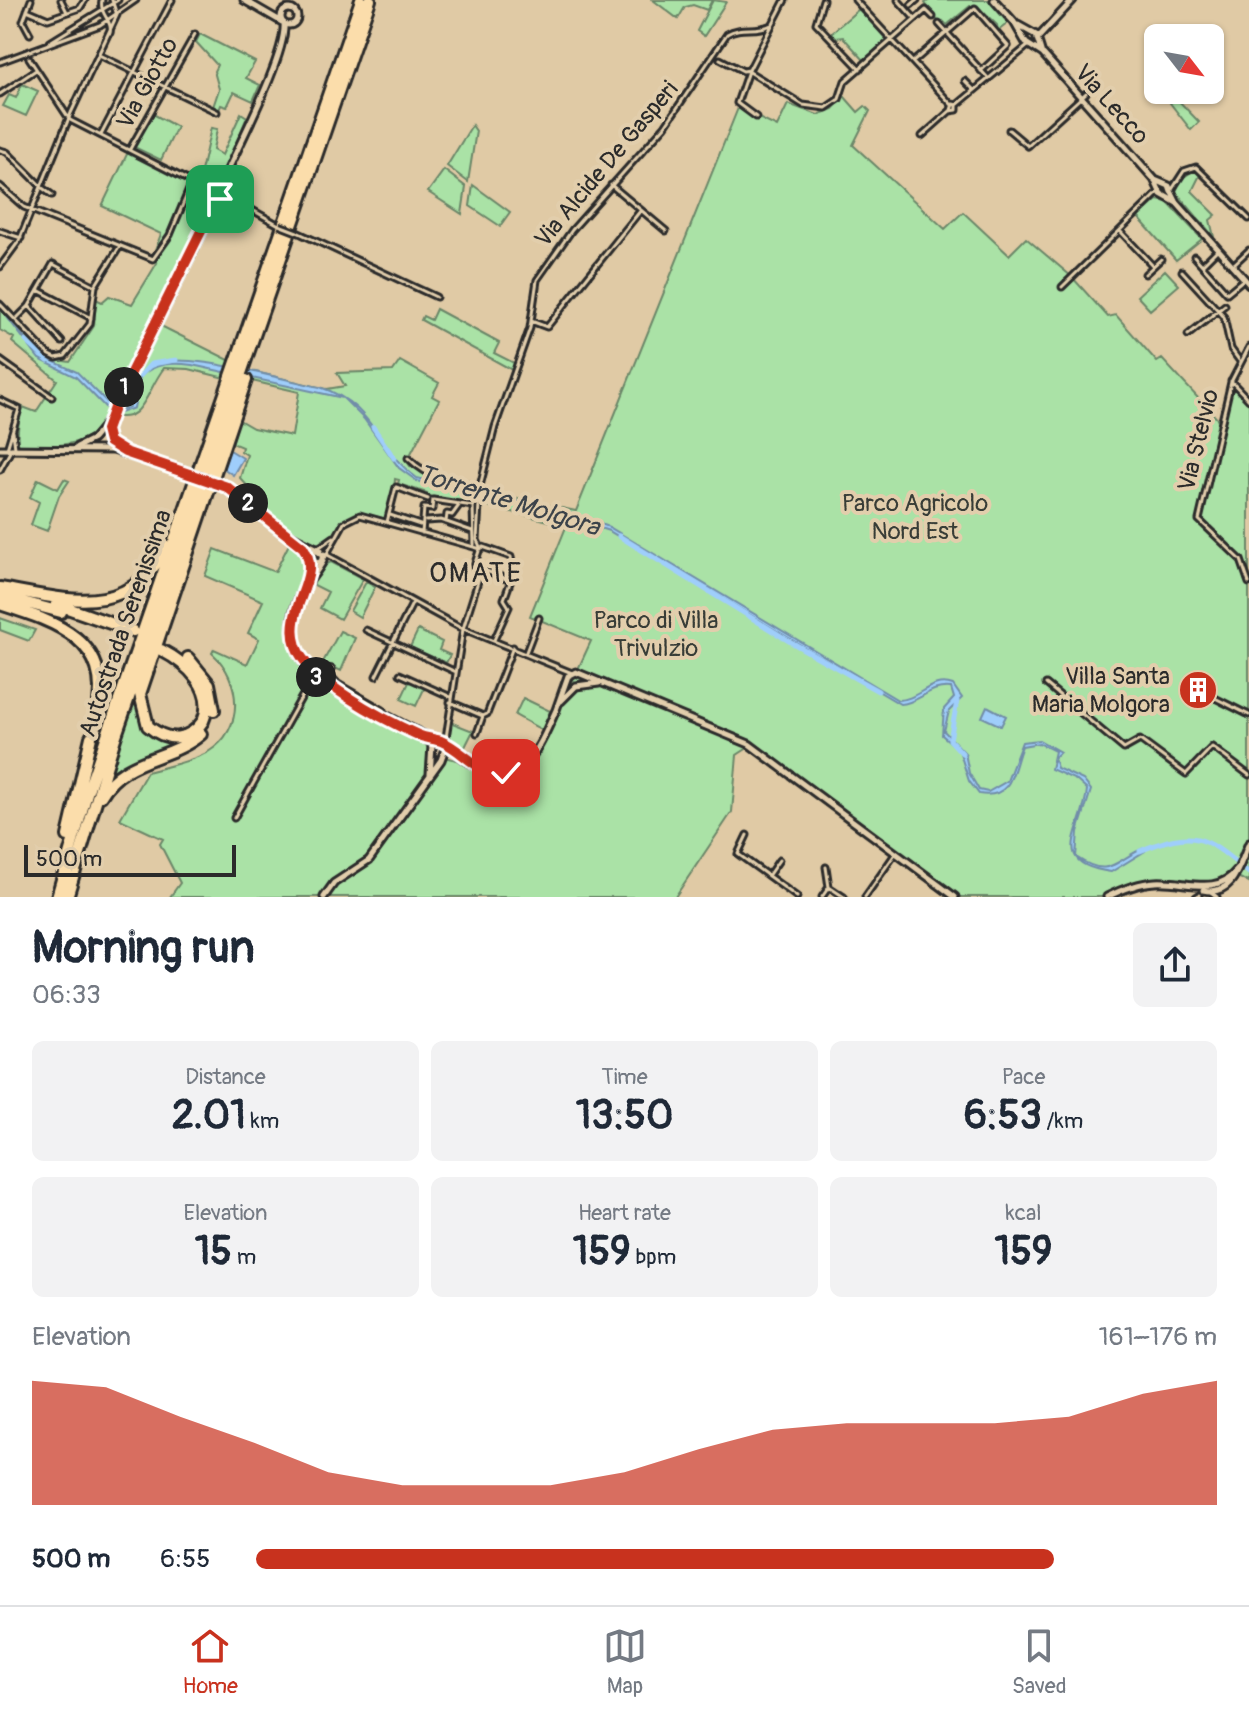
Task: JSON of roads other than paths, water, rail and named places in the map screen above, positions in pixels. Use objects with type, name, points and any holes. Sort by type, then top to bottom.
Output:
[{"type":"highway","name":"Autostrada Serenissima","points":[[63,894],[87,793],[192,478],[241,373],[361,0]]},
{"type":"highway","name":"Autostrada Serenissima","points":[[63,894],[371,0]]},
{"type":"highway","points":[[63,894],[97,804],[110,783],[138,763],[191,742],[210,722],[214,703],[204,675],[190,660],[162,648],[190,669],[206,701],[203,721],[184,737],[170,738],[148,726],[140,694],[241,373]]},
{"type":"highway","points":[[0,591],[81,602],[106,598],[127,589],[146,576],[164,554],[192,478]]},
{"type":"highway","points":[[0,591],[132,634]]},
{"type":"highway","points":[[0,604],[58,624],[82,642],[91,655],[99,678],[97,713]]},
{"type":"highway","points":[[63,894],[56,884],[91,737]]},
{"type":"street","points":[[30,34],[23,22],[31,0]]},
{"type":"street","points":[[61,0],[67,12]]},
{"type":"street","points":[[27,10],[47,19],[81,7],[85,0]]},
{"type":"street","points":[[102,0],[101,9],[108,21],[109,35]]},
{"type":"street","points":[[43,46],[118,0]]},
{"type":"street","points":[[0,62],[100,25],[136,0]]},
{"type":"street","points":[[101,135],[172,0]]},
{"type":"street","points":[[244,0],[284,23],[293,24]]},
{"type":"street","points":[[756,117],[737,103],[748,71],[785,0]]},
{"type":"street","points":[[823,0],[816,23],[860,69]]},
{"type":"street","points":[[855,0],[953,107]]},
{"type":"street","points":[[898,0],[915,19]]},
{"type":"street","points":[[911,5],[917,0]]},
{"type":"street","name":"Via Lecco","points":[[994,0],[1083,95],[1249,284]]},
{"type":"street","points":[[922,136],[1073,0]]},
{"type":"street","points":[[0,267],[21,238],[69,119],[109,35],[117,15],[112,1]]},
{"type":"street","points":[[77,447],[94,438],[108,421],[210,213],[216,196],[216,183],[227,172],[296,13],[290,9],[266,12]]},
{"type":"street","points":[[913,62],[976,9],[1008,46],[981,71]]},
{"type":"street","points":[[723,41],[717,53],[720,59],[748,71],[803,105],[818,109],[839,99],[845,81],[926,10],[933,17]]},
{"type":"street","points":[[262,92],[285,36],[283,12]]},
{"type":"street","name":"Via Lecco","points":[[1014,22],[1032,33]]},
{"type":"street","points":[[939,24],[988,77]]},
{"type":"street","points":[[100,25],[109,35]]},
{"type":"street","points":[[709,64],[723,41],[735,29],[763,29],[771,25]]},
{"type":"street","points":[[763,29],[764,38]]},
{"type":"street","points":[[1031,41],[1032,33],[1043,30]]},
{"type":"street","name":"Via Giotto","points":[[130,149],[195,34]]},
{"type":"street","points":[[99,55],[217,112]]},
{"type":"street","points":[[29,58],[69,119],[199,183],[216,196],[240,203],[279,225],[436,297]]},
{"type":"street","name":"Via Alcide De Gasperi","points":[[477,547],[480,488],[495,427],[531,321],[537,281],[546,264],[662,129],[709,64],[720,59]]},
{"type":"street","points":[[0,94],[36,70]]},
{"type":"street","points":[[965,81],[974,90]]},
{"type":"street","points":[[1009,130],[1028,146],[1083,95]]},
{"type":"street","points":[[0,150],[7,152],[52,195]]},
{"type":"street","points":[[1062,287],[1193,166],[1218,186],[1249,219]]},
{"type":"street","points":[[227,172],[227,188]]},
{"type":"street","points":[[0,186],[13,200],[31,210],[151,259],[157,257],[193,180]]},
{"type":"street","points":[[199,183],[216,183],[227,188],[240,203]]},
{"type":"street","points":[[611,185],[666,231]]},
{"type":"street","points":[[216,196],[227,188]]},
{"type":"street","points":[[531,321],[544,328],[548,326],[641,210]]},
{"type":"street","points":[[0,231],[21,238]]},
{"type":"street","points":[[1120,231],[1153,266]]},
{"type":"street","points":[[0,304],[48,354],[60,358],[70,352],[91,318],[95,286],[120,246]]},
{"type":"street","points":[[1202,265],[1218,249]]},
{"type":"street","points":[[1232,266],[1249,250]]},
{"type":"street","points":[[1194,256],[1227,293],[1244,279]]},
{"type":"street","points":[[1145,274],[1161,259]]},
{"type":"street","points":[[16,319],[29,306],[53,264],[95,286]]},
{"type":"street","points":[[1182,271],[1226,321],[1233,353],[1239,360]]},
{"type":"street","points":[[38,289],[91,318]]},
{"type":"street","points":[[1188,335],[1225,305]]},
{"type":"street","points":[[29,306],[62,342]]},
{"type":"street","name":"Via Stelvio","points":[[1249,347],[1239,360],[1231,381],[1199,520],[1241,560],[1249,583]]},
{"type":"street","points":[[1245,352],[1249,356]]},
{"type":"street","points":[[0,360],[52,397]]},
{"type":"street","name":"Via Stelvio","points":[[1231,381],[1249,400]]},
{"type":"street","points":[[0,400],[18,407],[0,470]]},
{"type":"street","points":[[104,451],[108,440],[108,421]]},
{"type":"street","points":[[4,461],[14,429]]},
{"type":"street","points":[[94,438],[108,440],[125,452],[192,478],[218,483],[240,496],[292,537],[311,560]]},
{"type":"street","points":[[94,438],[94,450]]},
{"type":"street","points":[[7,449],[77,447],[125,452]]},
{"type":"street","points":[[408,458],[421,471],[443,481],[480,488]]},
{"type":"street","points":[[387,522],[398,487],[428,499]]},
{"type":"street","points":[[422,533],[424,508],[432,509],[433,500],[473,506],[472,531],[477,547],[474,567],[479,572]]},
{"type":"street","points":[[446,522],[447,514],[452,515],[460,504]]},
{"type":"street","points":[[390,515],[422,523],[446,522],[472,531]]},
{"type":"street","points":[[311,560],[320,556],[344,523],[356,516],[511,557],[511,581],[504,598],[509,607],[494,640]]},
{"type":"street","points":[[337,534],[326,543],[295,607],[292,629],[298,653],[314,675],[436,741]]},
{"type":"street","points":[[292,537],[309,545],[320,556],[338,562],[463,629],[742,740],[953,897]]},
{"type":"street","points":[[333,541],[331,552],[338,562]]},
{"type":"street","points":[[309,545],[326,543]]},
{"type":"street","points":[[311,560],[320,556],[338,562]]},
{"type":"street","points":[[305,585],[311,560]]},
{"type":"street","points":[[479,572],[484,570],[511,581]]},
{"type":"street","points":[[324,897],[334,883],[369,860],[444,754],[445,728],[463,629],[479,572]]},
{"type":"street","points":[[376,676],[413,602]]},
{"type":"street","points":[[526,652],[539,618]]},
{"type":"street","points":[[366,630],[456,672]]},
{"type":"street","points":[[477,733],[513,647]]},
{"type":"street","points":[[559,665],[567,679],[576,686]]},
{"type":"street","points":[[330,675],[338,684],[417,735],[438,756],[444,754],[497,773],[521,768],[535,756],[567,679],[574,672]]},
{"type":"street","points":[[556,710],[581,679],[574,672]]},
{"type":"street","points":[[400,674],[483,716]]},
{"type":"street","points":[[234,818],[314,675]]},
{"type":"street","points":[[576,686],[594,682],[608,685]]},
{"type":"street","points":[[1046,684],[1124,749],[1140,740],[1186,774],[1212,747],[1249,775]]},
{"type":"street","points":[[1211,696],[1249,715]]},
{"type":"street","points":[[430,774],[436,741],[445,728]]},
{"type":"street","points":[[417,735],[446,745],[466,761]]},
{"type":"street","points":[[433,753],[436,766]]},
{"type":"street","points":[[747,835],[738,854],[797,897]]},
{"type":"street","points":[[1218,894],[1230,884],[1249,843]]},
{"type":"street","points":[[865,897],[895,854]]},
{"type":"street","points":[[768,876],[779,860]]},
{"type":"street","points":[[1218,894],[1241,864]]},
{"type":"street","points":[[822,897],[829,887],[826,867]]},
{"type":"street","points":[[1107,897],[1144,883],[1187,885],[1218,894]]},
{"type":"street","points":[[829,887],[844,897]]},
{"type":"water","points":[[0,308],[39,355],[77,372],[112,407],[122,410],[129,407],[139,377],[146,368],[160,362],[179,360],[256,372],[320,387],[343,398],[192,365],[171,364],[158,366],[140,377],[134,408],[120,413],[108,410],[76,377],[39,359]]},
{"type":"water","name":"Torrente Molgora","points":[[344,399],[364,416],[392,454],[417,478],[577,515],[609,527],[898,700],[912,697],[938,684],[953,685],[962,698],[949,711],[944,731],[965,753],[969,773],[979,790],[988,792],[1007,781],[1022,742],[1039,740],[1060,752],[1054,758],[1057,768],[1083,780],[1091,790],[1078,832],[1076,856],[1074,843],[1087,790],[1076,780],[1051,769],[1055,751],[1039,743],[1022,746],[1006,787],[991,795],[979,794],[969,781],[959,750],[942,735],[944,709],[954,698],[951,688],[937,689],[900,704],[609,531],[553,513],[417,481],[399,468],[364,419]]},
{"type":"water","points":[[230,450],[243,458],[233,475],[223,468]]},
{"type":"water","points":[[987,706],[1006,716],[1001,726],[982,717]]},
{"type":"water","points":[[1144,848],[1145,851],[1111,872],[1091,868],[1077,858],[1087,864],[1105,867]]},
{"type":"waterway","name":"Torrente Molgora","points":[[26,341],[48,361]]},
{"type":"waterway","name":"Torrente Molgora","points":[[140,376],[151,364],[176,360]]},
{"type":"waterway","name":"Torrente Molgora","points":[[373,427],[394,458]]},
{"type":"waterway","name":"Torrente Molgora","points":[[570,519],[599,526]]},
{"type":"waterway","name":"Torrente Molgora","points":[[619,536],[789,641],[878,691]]},
{"type":"waterway","name":"Torrente Molgora","points":[[957,701],[950,740],[962,753]]},
{"type":"waterway","name":"Torrente Molgora","points":[[1140,851],[1175,839],[1199,840],[1221,851],[1249,873]]},
{"type":"tunnel","points":[[91,737],[97,713]]},
{"type":"place","name":"Villa Santa Maria Molgora","points":[[1198,690]]},
{"type":"district","name":"OMATE","points":[[476,572]]},
{"type":"park label","name":"Parco Agricolo Nord Est","points":[[915,517]]},
{"type":"park label","name":"Parco di Villa Trivulzio","points":[[656,634]]}]
